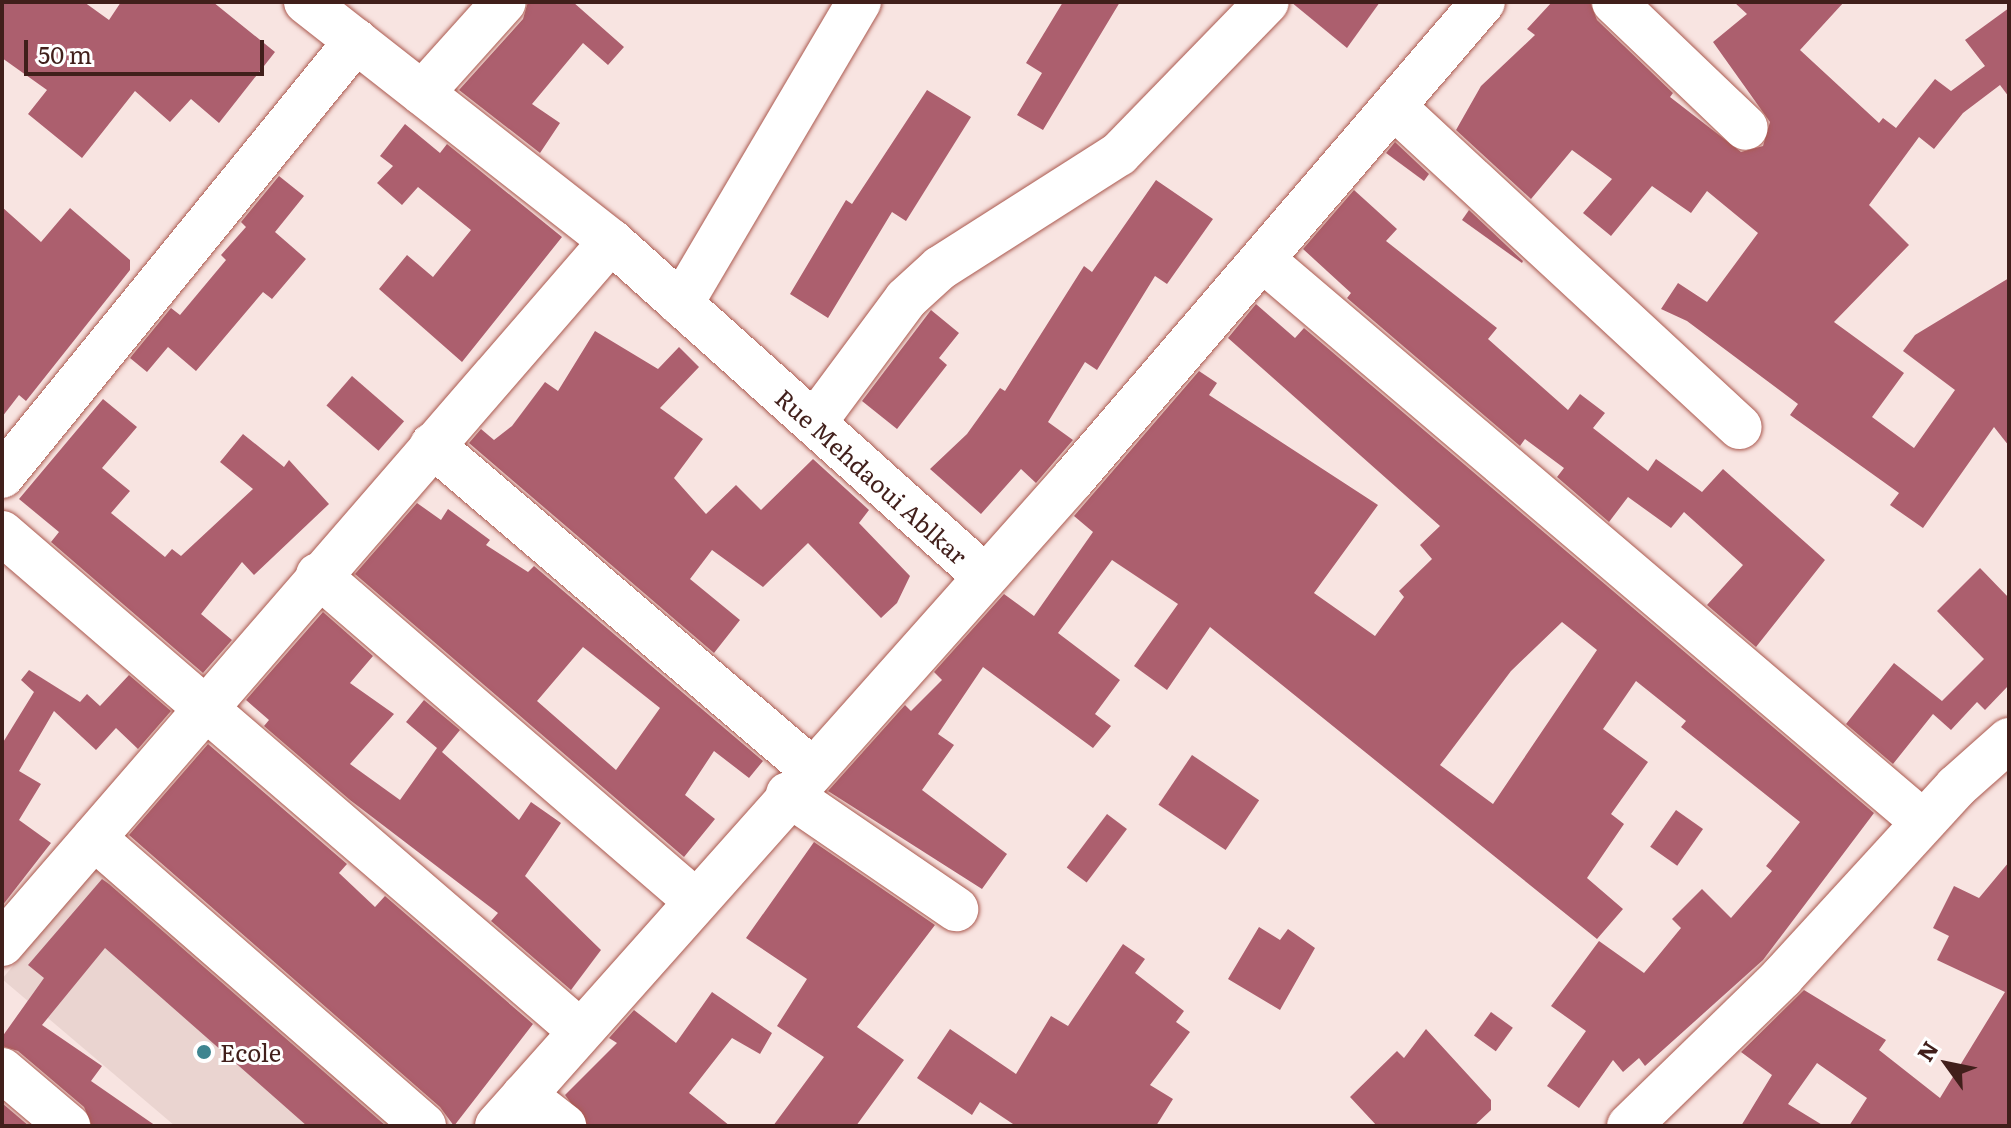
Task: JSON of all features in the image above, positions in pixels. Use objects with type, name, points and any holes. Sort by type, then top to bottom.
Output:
[{"type":"street","name":"Rue Mehdaoui Ablkar","points":[[306,2],[611,241],[983,575],[511,1110]]},
{"type":"street","points":[[422,93],[504,2]]},
{"type":"street","points":[[681,304],[859,2]]},
{"type":"street","points":[[814,423],[906,299],[940,268],[1119,154],[1267,2]]},
{"type":"street","points":[[983,575],[1263,260],[1483,2]]},
{"type":"street","points":[[1642,12],[1746,128]]},
{"type":"street","points":[[2,476],[356,41]]},
{"type":"street","points":[[1394,107],[1740,427]]},
{"type":"street","points":[[2,944],[318,575],[611,241]]},
{"type":"street","points":[[1263,260],[1923,822]]},
{"type":"street","points":[[432,445],[800,782],[956,909]]},
{"type":"street","points":[[2,533],[579,1030]]},
{"type":"street","points":[[318,575],[695,900]]},
{"type":"street","points":[[1629,1126],[1782,977],[1923,822],[2009,740]]},
{"type":"street","points":[[94,838],[424,1126]]},
{"type":"street","points":[[2,1070],[68,1126]]},
{"type":"street","points":[[511,1110],[564,1126]]},
{"type":"shaded area","name":"Ecole","points":[[101,861],[404,1126],[175,1126],[2,979]]},
{"type":"building","points":[[2,2],[84,2],[109,20],[121,2],[213,2],[275,52],[219,123],[191,99],[170,122],[135,91],[82,158],[28,114],[47,90],[2,58]]},
{"type":"building","points":[[528,2],[573,2],[624,47],[608,65],[583,43],[532,104],[560,123],[540,153],[459,90],[523,19]]},
{"type":"building","points":[[1063,2],[1120,2],[1043,130],[1017,115],[1042,73],[1026,63]]},
{"type":"building","points":[[1291,2],[1380,2],[1347,48]]},
{"type":"building","points":[[1552,2],[1590,2],[1597,20],[1673,93],[1670,97],[1741,152],[1763,146],[1770,122],[1713,42],[1747,14],[1734,2],[1844,2],[1800,50],[1879,123],[1883,118],[1896,128],[1935,79],[1951,91],[1985,66],[1965,40],[2009,8],[2009,97],[2000,85],[1963,113],[1934,149],[1919,137],[1869,205],[1909,245],[1834,322],[1904,373],[1872,417],[1914,448],[1955,390],[1903,351],[1915,335],[2009,278],[2009,446],[1994,427],[1923,528],[1890,505],[1899,493],[1790,415],[1798,404],[1687,321],[1661,309],[1678,283],[1707,302],[1758,233],[1707,191],[1691,213],[1652,186],[1611,236],[1583,213],[1612,179],[1572,150],[1531,199],[1456,130],[1481,86],[1535,35],[1527,29]]},
{"type":"building","points":[[927,90],[971,117],[906,221],[892,212],[828,318],[790,294],[846,200],[852,204]]},
{"type":"building","points":[[405,124],[440,153],[447,144],[562,237],[462,362],[379,289],[407,255],[433,277],[471,230],[418,187],[402,205],[377,183],[393,166],[380,156]]},
{"type":"building","points":[[1395,142],[1429,174],[1424,181],[1386,153]]},
{"type":"building","points":[[279,176],[304,196],[275,232],[306,259],[272,299],[263,292],[196,371],[168,347],[147,372],[130,358],[171,308],[180,315],[226,260],[221,255],[246,227],[241,222]]},
{"type":"building","points":[[1156,180],[1213,219],[1167,284],[1155,276],[1097,370],[1085,362],[1048,422],[1073,440],[1036,483],[1021,469],[981,514],[930,469],[967,434],[1000,388],[1005,391],[1084,266],[1092,272]]},
{"type":"building","points":[[1354,190],[1397,229],[1386,241],[1497,328],[1488,339],[1568,410],[1580,394],[1605,413],[1593,428],[1648,471],[1656,459],[1702,492],[1723,469],[1825,560],[1756,647],[1707,605],[1743,565],[1684,512],[1671,528],[1628,497],[1609,522],[1557,477],[1564,468],[1525,439],[1520,446],[1347,298],[1351,293],[1303,249]]},
{"type":"building","points":[[2,207],[41,242],[70,208],[130,260],[130,270],[26,401],[19,395],[2,417]]},
{"type":"building","points":[[1469,210],[1523,261],[1522,263],[1462,220]]},
{"type":"building","points":[[1256,304],[1295,338],[1304,328],[1874,813],[1763,960],[1645,1066],[1639,1058],[1623,1072],[1613,1060],[1579,1108],[1547,1086],[1586,1031],[1551,1006],[1599,941],[1644,973],[1681,928],[1672,919],[1702,889],[1731,918],[1772,871],[1766,866],[1800,822],[1681,727],[1686,721],[1636,681],[1603,729],[1648,762],[1611,814],[1624,824],[1587,878],[1623,909],[1597,939],[1210,627],[1167,690],[1134,666],[1178,604],[1112,560],[1058,633],[1120,680],[1095,714],[1111,726],[1093,748],[983,667],[938,734],[954,745],[922,790],[1007,854],[982,889],[828,791],[905,705],[911,711],[942,680],[934,672],[1004,594],[1034,616],[1093,532],[1074,516],[1199,371],[1217,383],[1209,395],[1378,505],[1314,593],[1375,636],[1404,597],[1399,591],[1432,559],[1420,545],[1440,526],[1228,338]],"holes":[[[1562,622],[1597,650],[1493,804],[1440,765],[1511,671]]]},
{"type":"building","points":[[931,310],[959,333],[939,358],[947,365],[897,429],[862,401]]},
{"type":"building","points":[[595,331],[658,369],[679,347],[699,367],[660,408],[703,439],[674,478],[706,514],[736,485],[761,510],[813,459],[869,510],[859,523],[910,576],[897,603],[881,618],[808,543],[763,587],[712,550],[690,579],[740,620],[714,653],[469,443],[481,429],[494,440],[512,426],[545,382],[558,391]]},
{"type":"building","points":[[352,376],[404,421],[378,451],[326,405]]},
{"type":"building","points":[[103,399],[137,427],[102,468],[130,491],[111,513],[165,557],[172,549],[181,556],[253,489],[220,462],[243,434],[284,467],[289,460],[329,504],[254,575],[242,562],[201,614],[232,640],[203,673],[51,542],[59,532],[19,499]]},
{"type":"building","points":[[417,503],[441,520],[448,509],[490,540],[486,545],[528,572],[534,566],[763,761],[749,778],[714,751],[685,795],[715,819],[684,857],[355,574]],"holes":[[[583,647],[660,708],[616,770],[537,701]]]},
{"type":"building","points":[[1980,568],[2009,598],[2009,685],[1985,710],[1977,702],[1951,730],[1933,714],[1893,764],[1846,724],[1894,663],[1942,701],[1984,659],[1937,611]]},
{"type":"building","points":[[323,612],[373,656],[350,683],[394,714],[350,764],[400,800],[437,748],[406,722],[424,700],[460,730],[442,752],[519,820],[531,802],[561,823],[525,876],[601,950],[571,990],[491,921],[498,913],[350,800],[264,726],[269,720],[246,700]]},
{"type":"building","points":[[29,670],[80,702],[87,694],[100,706],[129,675],[171,711],[138,749],[116,728],[96,750],[54,711],[19,771],[41,784],[19,820],[51,843],[2,906],[2,744],[34,692],[21,680]]},
{"type":"building","points":[[208,744],[347,864],[339,873],[375,907],[385,896],[533,1024],[454,1126],[440,1107],[129,835]]},
{"type":"building","points":[[1192,755],[1259,800],[1226,850],[1158,805]]},
{"type":"building","points":[[1676,810],[1703,829],[1677,866],[1650,847]]},
{"type":"building","points":[[1107,814],[1127,829],[1087,883],[1067,868]]},
{"type":"building","points":[[814,842],[935,925],[857,1027],[904,1060],[856,1126],[773,1126],[824,1057],[777,1026],[807,979],[746,938]]},
{"type":"building","points":[[2009,862],[2009,1126],[1849,1126],[1867,1098],[1817,1063],[1788,1104],[1824,1126],[1741,1126],[1772,1075],[1741,1052],[1804,990],[1886,1040],[1879,1050],[1940,1098],[2005,992],[1937,960],[1949,936],[1933,928],[1954,886],[1979,898]]},
{"type":"building","points":[[102,879],[386,1126],[307,1126],[105,948],[42,1025],[102,1066],[91,1081],[156,1126],[92,1126],[84,1107],[18,1051],[2,1046],[2,1037],[44,978],[28,965]]},
{"type":"building","points":[[1259,927],[1280,940],[1288,929],[1315,948],[1280,1010],[1228,979]]},
{"type":"building","points":[[1123,944],[1145,959],[1135,973],[1184,1011],[1176,1022],[1190,1032],[1150,1085],[1173,1099],[1156,1126],[1016,1126],[980,1102],[972,1115],[917,1078],[950,1029],[1016,1074],[1051,1016],[1068,1026]]},
{"type":"building","points":[[712,992],[772,1033],[760,1054],[732,1038],[689,1093],[730,1126],[588,1126],[565,1095],[617,1043],[609,1038],[634,1010],[676,1043]]},
{"type":"building","points":[[1491,1012],[1513,1028],[1496,1051],[1474,1035]]},
{"type":"building","points":[[1426,1029],[1491,1100],[1491,1110],[1474,1126],[1377,1126],[1350,1097],[1397,1051],[1404,1058]]},
{"type":"building","points":[[2,1103],[29,1126],[2,1126]]},
{"type":"place","name":"Ecole","points":[[204,1052]]}]
